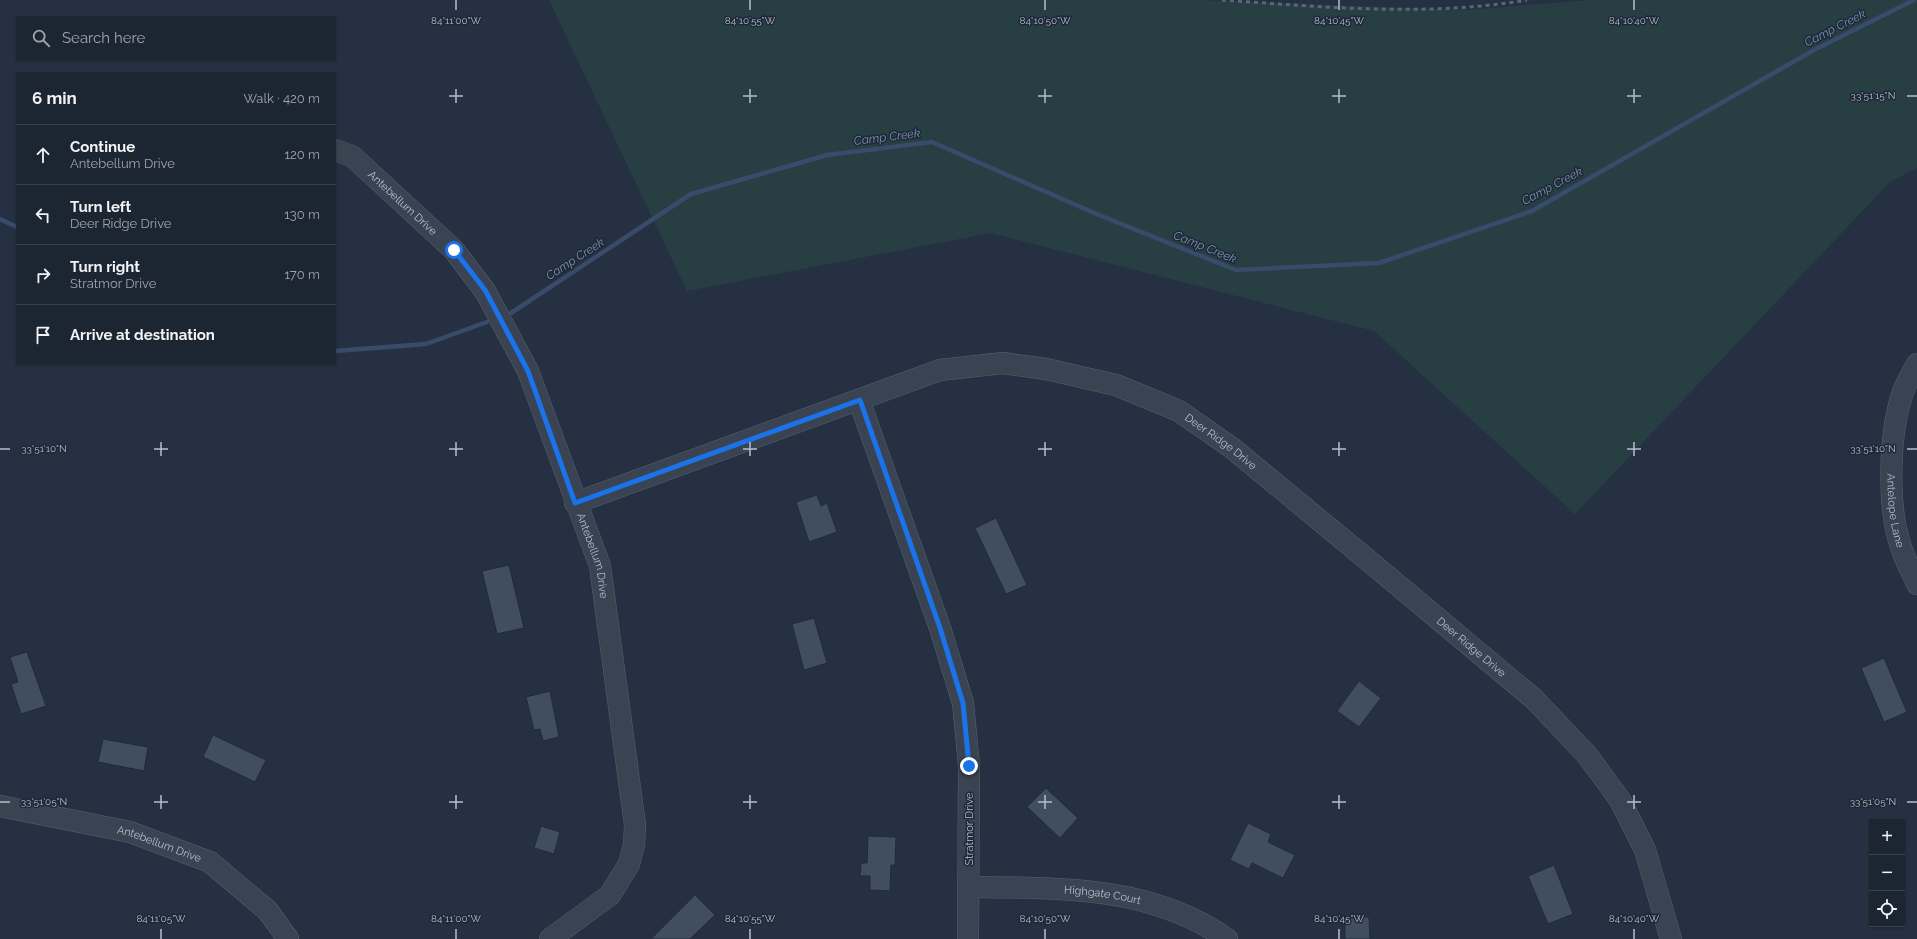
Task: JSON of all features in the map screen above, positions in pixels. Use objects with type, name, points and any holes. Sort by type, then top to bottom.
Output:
[{"type":"street","name":"Antebellum Drive","points":[[336,150],[352,156],[454,250],[485,290],[528,371],[575,503],[600,566],[635,825],[634,845],[629,864],[610,895],[550,939]]},
{"type":"street","name":"Deer Ridge Drive","points":[[575,503],[940,370],[1003,363],[1046,369],[1116,385],[1179,411],[1232,448],[1381,570],[1534,699],[1587,754],[1620,800],[1645,850],[1671,939]]},
{"type":"street","name":"Antelope Lane","points":[[1917,364],[1902,395],[1894,436],[1892,473],[1894,514],[1901,546],[1917,584]]},
{"type":"street","name":"Stratmor Drive","points":[[860,400],[940,628],[963,703],[969,766],[968,939]]},
{"type":"street","name":"Antebellum Drive","points":[[0,806],[130,832],[210,862],[268,910],[288,939]]},
{"type":"street","name":"Highgate Court","points":[[969,887],[1066,888],[1119,895],[1170,910],[1206,925],[1227,939]]},
{"type":"green space","points":[[549,0],[1197,0],[1466,10],[1591,0],[1917,0],[1917,168],[1890,182],[1575,514],[1374,331],[991,233],[687,291]]},
{"type":"building","points":[[817,495],[821,506],[827,503],[837,532],[809,542],[796,502]]},
{"type":"building","points":[[996,518],[1027,585],[1006,594],[975,528]]},
{"type":"building","points":[[509,565],[524,628],[497,634],[482,571]]},
{"type":"building","points":[[814,618],[827,663],[804,670],[792,624]]},
{"type":"building","points":[[27,652],[46,706],[21,714],[11,684],[18,682],[10,657]]},
{"type":"building","points":[[1884,658],[1907,712],[1884,722],[1861,668]]},
{"type":"building","points":[[1359,681],[1381,698],[1359,727],[1337,711]]},
{"type":"building","points":[[550,691],[559,737],[543,741],[540,729],[534,730],[526,697]]},
{"type":"building","points":[[213,735],[266,760],[255,782],[203,757]]},
{"type":"building","points":[[103,739],[148,747],[144,771],[98,762]]},
{"type":"building","points":[[1046,788],[1078,818],[1060,838],[1027,807]]},
{"type":"building","points":[[1248,823],[1271,834],[1268,842],[1295,855],[1283,878],[1252,863],[1249,869],[1230,860]]},
{"type":"building","points":[[541,826],[560,832],[554,854],[534,848]]},
{"type":"building","points":[[868,836],[896,837],[895,865],[891,865],[890,891],[870,890],[870,876],[860,876],[861,863],[867,863]]},
{"type":"building","points":[[1554,865],[1573,914],[1548,924],[1528,876]]},
{"type":"building","points":[[695,895],[715,915],[690,939],[651,939]]},
{"type":"building","points":[[1345,917],[1369,917],[1370,939],[1345,939]]},
{"type":"waterway","name":"Camp Creek","points":[[511,313],[691,194],[827,155],[932,142],[1099,215],[1236,270],[1379,263],[1532,211],[1814,50],[1914,0]]},
{"type":"waterway","name":"Camp Creek","points":[[0,219],[16,227]]},
{"type":"waterway","name":"Camp Creek","points":[[336,351],[426,344],[487,322]]},
{"type":"railway","points":[[1222,0],[1337,8],[1375,9],[1451,8],[1527,0]]},
{"type":"route","points":[[454,250],[485,290],[528,371],[575,503],[860,400],[940,628],[963,703],[969,766]]}]
